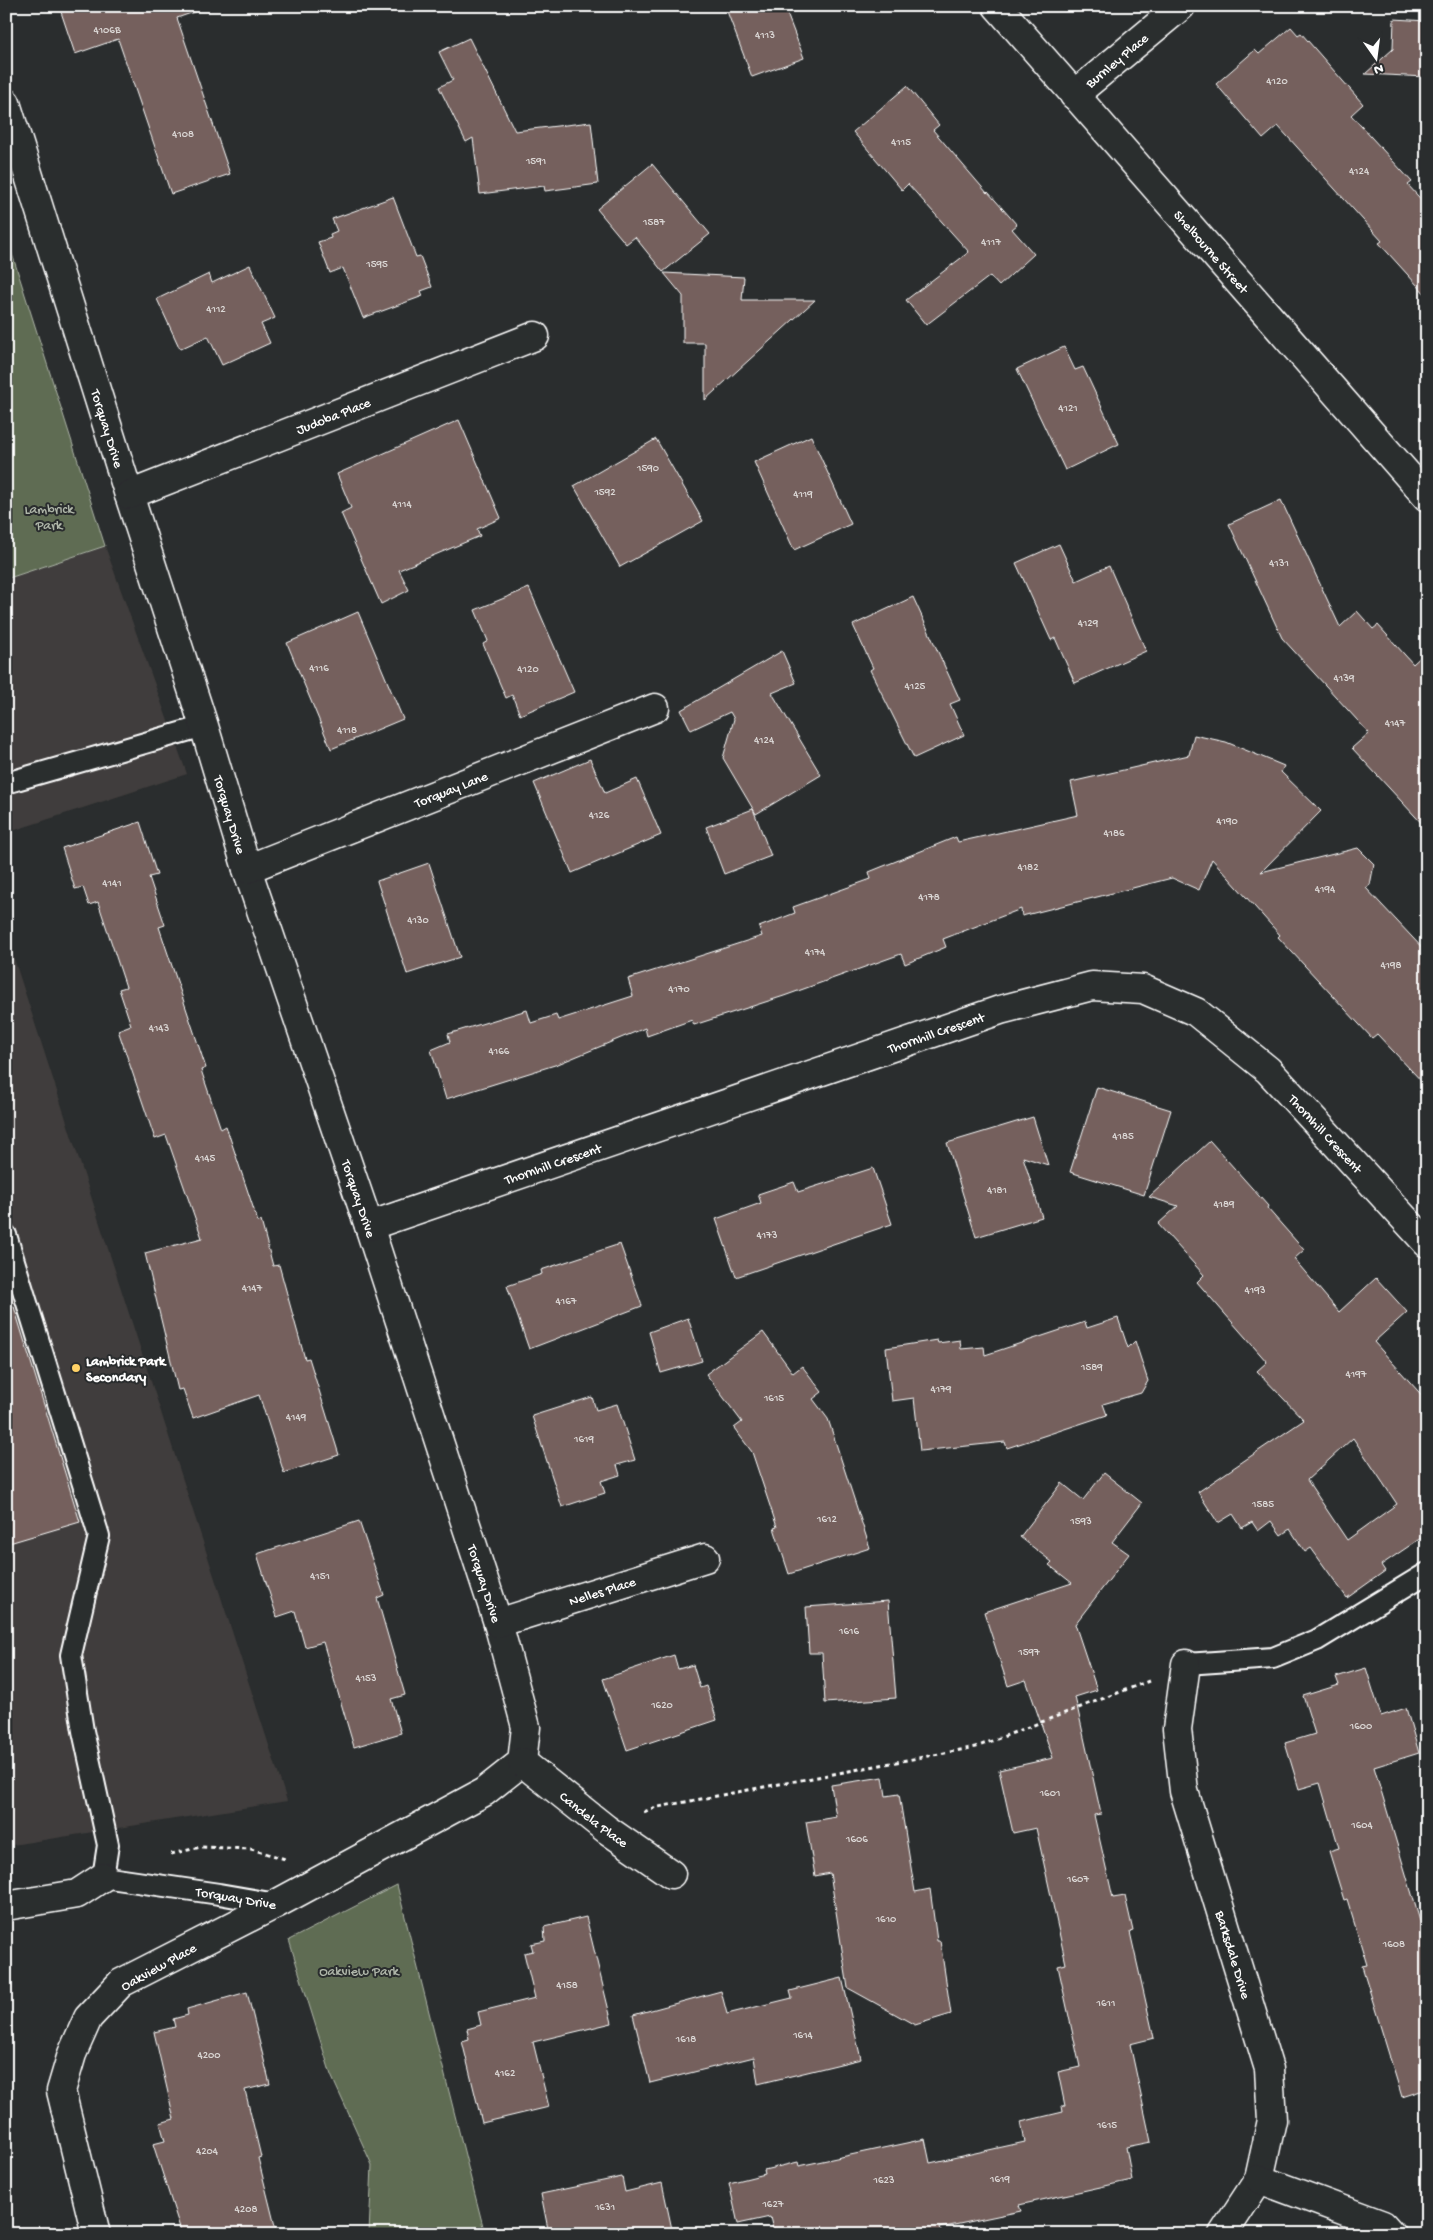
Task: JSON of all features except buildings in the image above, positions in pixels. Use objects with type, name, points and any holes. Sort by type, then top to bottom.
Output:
[{"type":"street","name":"Shelbourne Street","points":[[996,6],[1427,497]]},
{"type":"street","name":"Burnley Place","points":[[1074,95],[1181,6]]},
{"type":"street","name":"Torquay Drive","points":[[6,103],[129,495],[204,726],[247,869],[369,1226],[498,1623],[526,1727],[522,1762],[484,1792],[276,1904]]},
{"type":"street","name":"Judoba Place","points":[[129,495],[535,336]]},
{"type":"street","name":"Torquay Lane","points":[[247,869],[655,708]]},
{"type":"street","name":"Thornhill Crescent","points":[[369,1226],[1000,1010],[1092,986],[1143,989],[1196,1012],[1268,1070],[1427,1243]]},
{"type":"street","name":"Nelles Place","points":[[498,1623],[706,1558]]},
{"type":"street","name":"Barksdale Drive","points":[[1186,1664],[1177,1729],[1184,1791],[1269,2068],[1272,2120],[1259,2179],[1222,2234]]},
{"type":"street","name":"Candela Place","points":[[522,1762],[606,1829],[671,1874]]},
{"type":"street","points":[[6,1906],[77,1894],[103,1877]]},
{"type":"street","name":"Oakview Place","points":[[96,2234],[61,2091],[72,2054],[88,2018],[121,1983],[276,1904]]},
{"type":"street","points":[[1259,2179],[1383,2225],[1391,2234]]},
{"type":"lane","points":[[6,783],[204,726]]},
{"type":"lane","points":[[6,1235],[99,1536],[71,1655],[83,1731],[108,1845],[103,1877]]},
{"type":"lane","points":[[1186,1664],[1273,1658],[1317,1640],[1427,1573]]},
{"type":"lane","name":"Torquay Drive","points":[[103,1877],[276,1904]]},
{"type":"path","points":[[606,1829],[653,1808],[976,1747],[1143,1683],[1186,1664]]},
{"type":"path","points":[[165,1855],[201,1847],[250,1849],[333,1873]]},
{"type":"shaded area","points":[[105,546],[187,774],[6,833],[6,579]]},
{"type":"shaded area","name":"Lambrick Park Secondary","points":[[6,934],[287,1801],[6,1846]]},
{"type":"green space","name":"Lambrick Park","points":[[6,235],[105,546],[6,579]]},
{"type":"green space","name":"Oakview Park","points":[[397,1885],[485,2234],[369,2234],[372,2165],[331,2075],[289,1940]]},
{"type":"place","name":"Lambrick Park Secondary","points":[[76,1368]]}]
